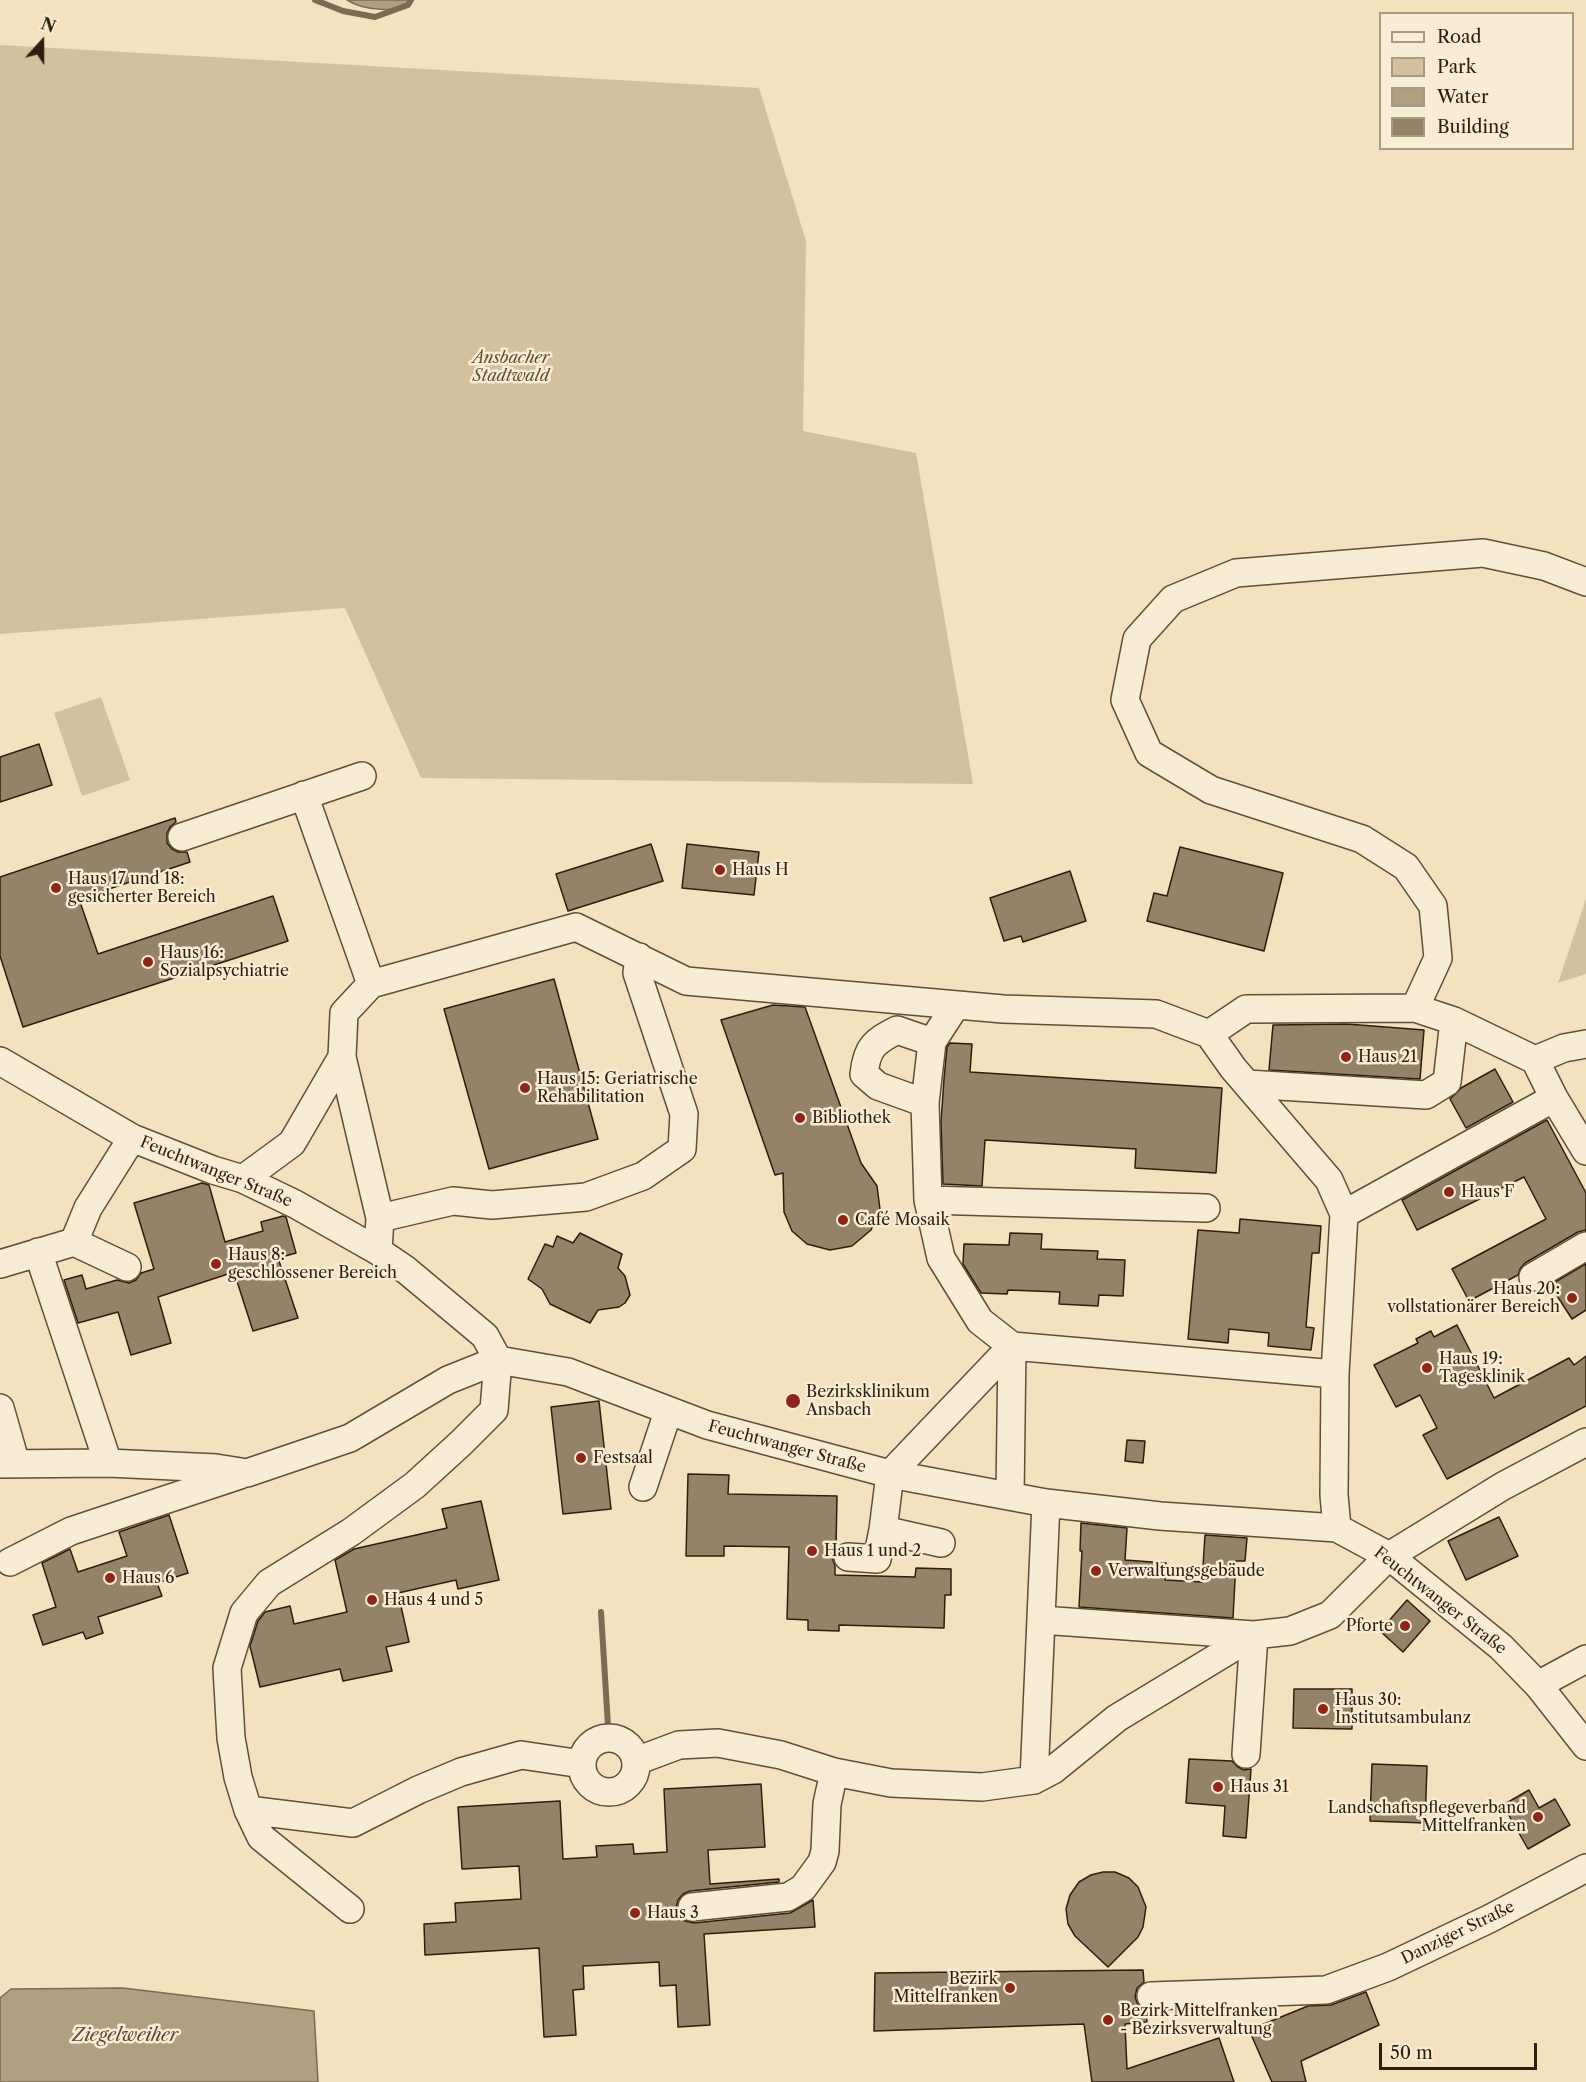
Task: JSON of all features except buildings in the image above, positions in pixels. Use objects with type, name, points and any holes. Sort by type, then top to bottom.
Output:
[{"type":"street","points":[[1415,1008],[1438,958],[1432,906],[1406,867],[1362,839],[1211,790],[1149,753],[1125,700],[1137,639],[1173,599],[1236,573],[1483,553],[1544,566],[1586,582]]},
{"type":"street","points":[[182,837],[362,776]]},
{"type":"street","points":[[304,795],[371,984]]},
{"type":"street","points":[[378,1251],[380,1218],[342,1056],[344,1013],[371,984],[576,927],[686,981],[1003,1009],[1156,1014],[1209,1034],[1247,1084],[1329,1180],[1344,1214],[1335,1374],[1334,1495],[1337,1528]]},
{"type":"street","points":[[380,1218],[453,1201],[492,1205],[586,1197],[643,1176],[682,1149],[684,1114],[637,973],[639,957]]},
{"type":"street","points":[[956,1005],[932,1042],[925,1103],[928,1200],[941,1258],[980,1321],[1012,1346],[1335,1374]]},
{"type":"street","points":[[1209,1034],[1246,1009],[1415,1008],[1454,1021],[1535,1060],[1554,1098],[1586,1151]]},
{"type":"street","points":[[1247,1084],[1426,1095],[1448,1082],[1454,1021]]},
{"type":"street","points":[[925,1103],[878,1086],[864,1074],[865,1065],[866,1057],[876,1041],[897,1030],[932,1042]]},
{"type":"street","points":[[1535,1060],[1564,1048],[1586,1044]]},
{"type":"street","points":[[243,1179],[292,1143],[342,1056]]},
{"type":"street","name":"Feuchtwanger Straße","points":[[0,1061],[132,1138],[213,1170],[243,1179],[295,1204],[378,1251],[406,1270],[485,1336],[498,1360],[568,1372],[706,1425],[890,1474],[1047,1503],[1160,1516],[1337,1528],[1389,1556],[1500,1647],[1538,1685],[1586,1746]]},
{"type":"street","points":[[1344,1214],[1554,1098]]},
{"type":"street","points":[[74,1242],[88,1208],[132,1138]]},
{"type":"street","points":[[928,1200],[1206,1208]]},
{"type":"street","points":[[0,1264],[74,1242],[127,1267]]},
{"type":"street","points":[[1533,1277],[1586,1246]]},
{"type":"street","points":[[39,1252],[108,1463]]},
{"type":"street","points":[[848,1557],[877,1559],[890,1474],[1012,1346]]},
{"type":"street","points":[[1010,1496],[1012,1346]]},
{"type":"street","points":[[10,1562],[71,1531],[350,1438],[448,1380],[498,1360],[494,1410],[415,1485],[360,1526],[269,1583],[244,1613],[227,1668],[231,1738],[238,1776],[261,1837],[350,1909]]},
{"type":"street","points":[[0,1408],[8,1464],[108,1463],[206,1468],[247,1473]]},
{"type":"street","points":[[643,1487],[668,1412]]},
{"type":"street","points":[[1041,1620],[1254,1635],[1290,1631],[1330,1615],[1389,1556],[1503,1486],[1586,1442]]},
{"type":"street","points":[[1034,1780],[1047,1503]]},
{"type":"street","points":[[883,1530],[941,1543]]},
{"type":"street","points":[[1246,1754],[1254,1635]]},
{"type":"street","points":[[636,1761],[679,1745],[718,1743],[782,1755],[834,1772],[891,1783],[982,1787],[1034,1780],[1053,1770],[1117,1718],[1254,1635]]},
{"type":"street","points":[[1538,1685],[1586,1659]]},
{"type":"street","points":[[604,1738],[616,1739],[627,1745],[636,1761],[631,1782],[622,1789],[612,1792],[600,1791],[590,1785],[584,1775],[582,1764],[589,1746],[604,1738]]},
{"type":"street","points":[[249,1810],[353,1823],[418,1790],[461,1772],[521,1755],[582,1764]]},
{"type":"street","points":[[692,1906],[788,1897],[803,1888],[822,1862],[825,1851],[827,1804],[834,1772]]},
{"type":"street","name":"Danziger Straße","points":[[1151,1996],[1326,1990],[1388,1967],[1489,1919],[1586,1868]]},
{"type":"green space","name":"Ansbacher Stadtwald","points":[[0,45],[759,88],[806,241],[803,431],[916,453],[973,784],[421,778],[345,608],[0,634]]},
{"type":"green space","points":[[101,697],[130,780],[82,796],[54,713]]},
{"type":"green space","points":[[1586,899],[1586,974],[1558,983]]},
{"type":"water","points":[[347,0],[411,0],[399,8],[380,9],[362,6]]},
{"type":"water","name":"Ziegelweiher","points":[[123,1988],[314,2011],[318,2082],[0,2082],[0,1998],[11,1989]]},
{"type":"waterway","points":[[315,0],[343,11],[375,17],[408,5],[411,0]]},
{"type":"waterway","points":[[601,1612],[608,1726]]},
{"type":"place","name":"Haus H","points":[[720,870]]},
{"type":"place","name":"Haus 17 und 18: gesicherter Bereich","points":[[56,888]]},
{"type":"place","name":"Haus 16: Sozialpsychiatrie","points":[[148,962]]},
{"type":"place","name":"Haus 21","points":[[1346,1057]]},
{"type":"place","name":"Haus 15: Geriatrische Rehabilitation","points":[[525,1088]]},
{"type":"place","name":"Bibliothek","points":[[800,1118]]},
{"type":"place","name":"Haus F","points":[[1449,1192]]},
{"type":"place","name":"Café Mosaik","points":[[843,1220]]},
{"type":"place","name":"Haus 8: geschlossener Bereich","points":[[216,1264]]},
{"type":"place","name":"Haus 20: vollstationärer Bereich","points":[[1572,1298]]},
{"type":"place","name":"Haus 19: Tagesklinik","points":[[1427,1368]]},
{"type":"place","name":"Bezirksklinikum Ansbach","points":[[793,1401]]},
{"type":"place","name":"Festsaal","points":[[581,1458]]},
{"type":"place","name":"Haus 1 und 2","points":[[812,1551]]},
{"type":"place","name":"Verwaltungsgebäude","points":[[1096,1571]]},
{"type":"place","name":"Haus 6","points":[[110,1578]]},
{"type":"place","name":"Haus 4 und 5","points":[[372,1600]]},
{"type":"place","name":"Pforte","points":[[1405,1626]]},
{"type":"place","name":"Haus 30: Institutsambulanz","points":[[1323,1709]]},
{"type":"place","name":"Haus 31","points":[[1218,1787]]},
{"type":"place","name":"Landschaftspflegeverband Mittelfranken","points":[[1538,1817]]},
{"type":"place","name":"Haus 3","points":[[635,1913]]},
{"type":"place","name":"Bezirk Mittelfranken","points":[[1010,1988]]},
{"type":"place","name":"Bezirk Mittelfranken - Bezirksverwaltung","points":[[1108,2020]]}]
